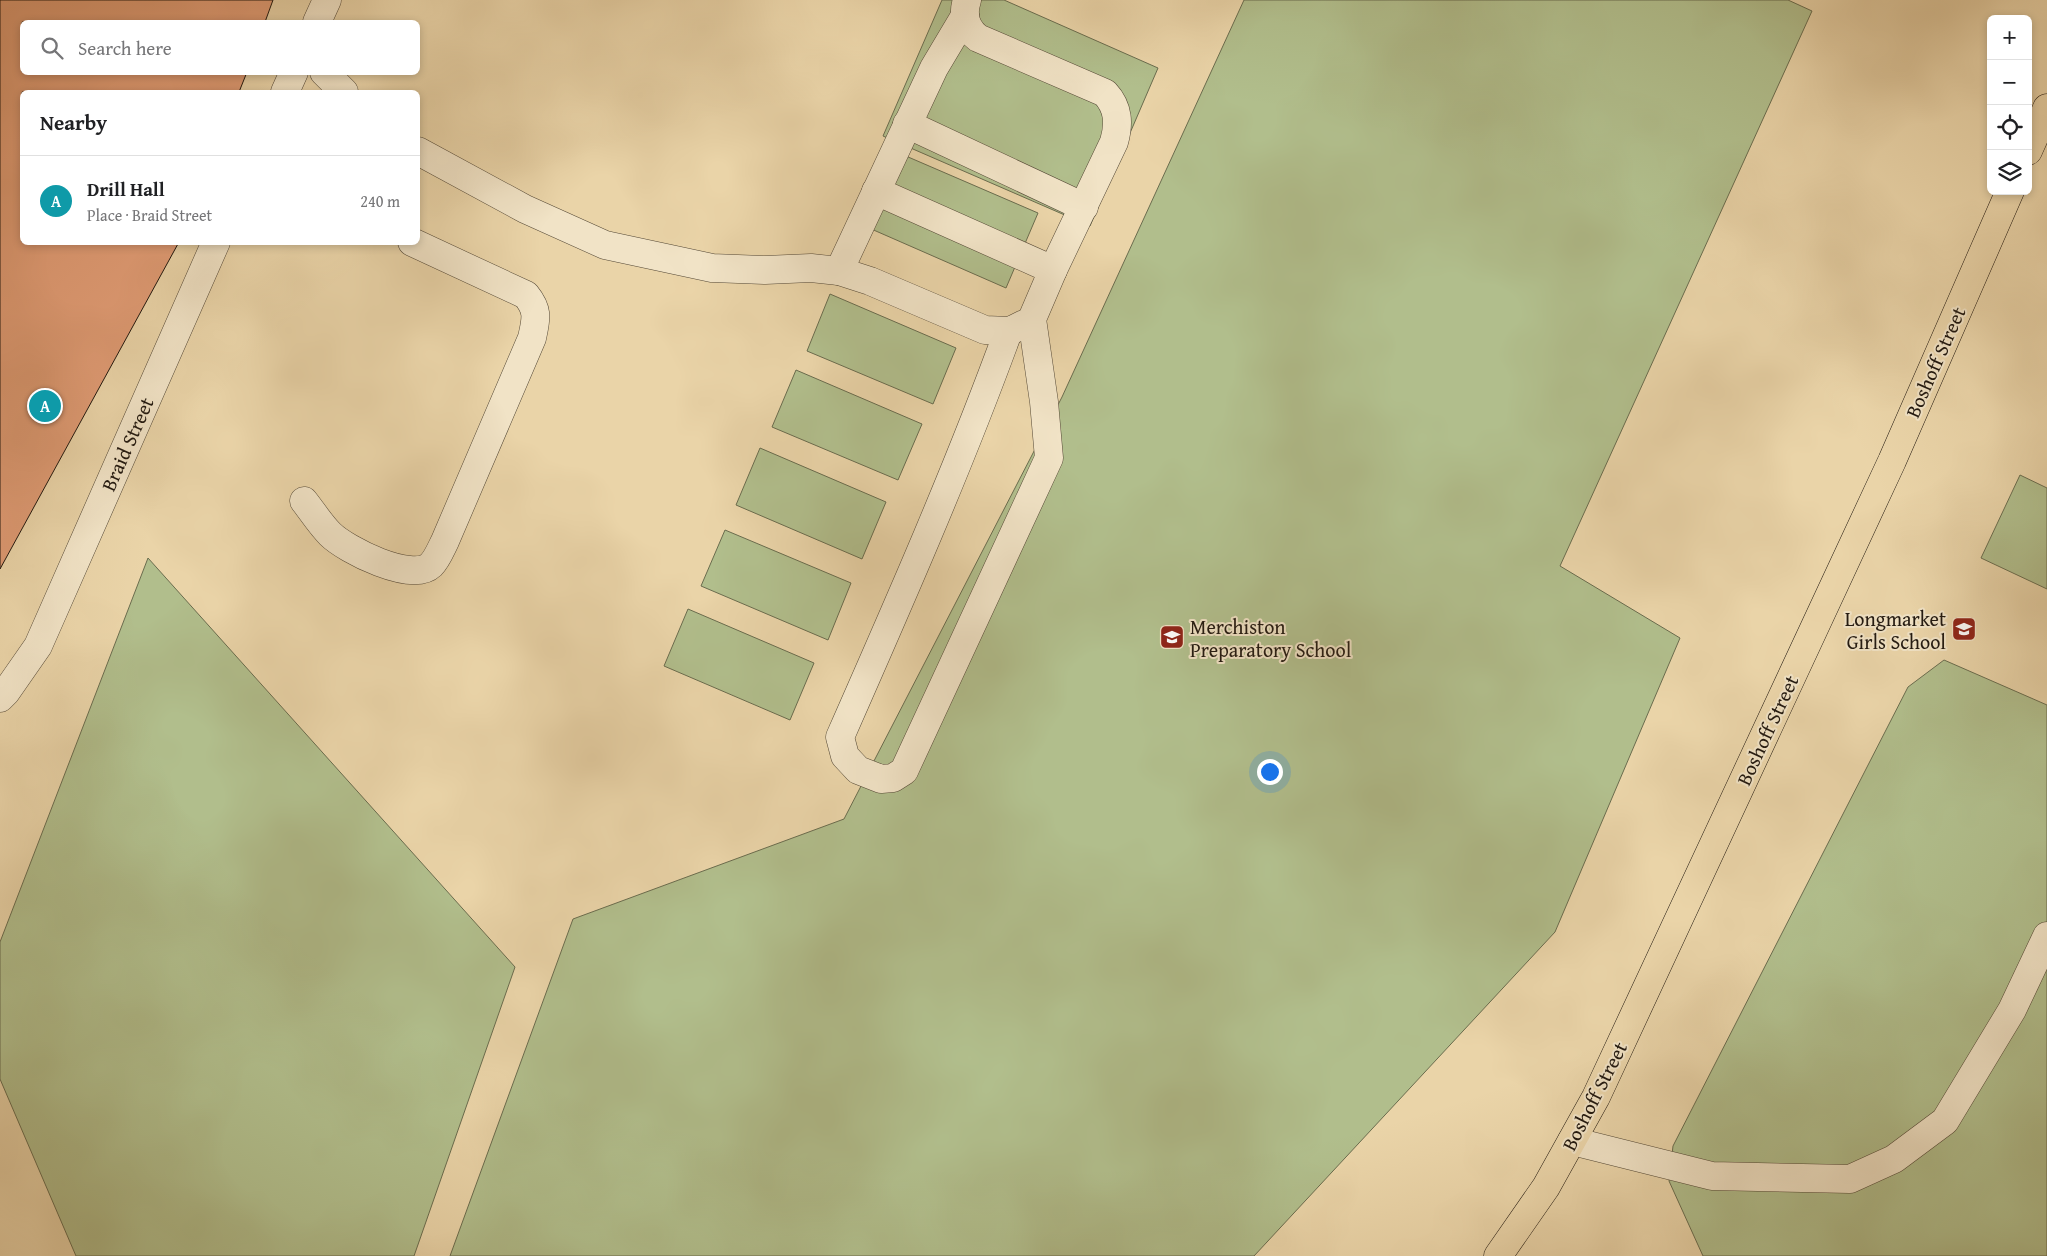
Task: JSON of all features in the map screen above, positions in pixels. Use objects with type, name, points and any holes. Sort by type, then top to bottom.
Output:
[{"type":"main road","points":[[2028,150],[2047,108]]},
{"type":"main road","name":"Boshoff Street","points":[[1498,1256],[1546,1187],[1596,1097],[1892,462],[2008,195]]},
{"type":"street","points":[[318,20],[327,0]]},
{"type":"street","points":[[839,271],[934,68],[966,8]]},
{"type":"street","points":[[966,8],[970,32],[978,38],[1105,93],[1112,100],[1117,113],[1118,128],[1114,142],[1053,270],[1020,325],[991,380],[892,619],[840,737],[845,756],[858,770],[881,779],[893,778],[904,771],[1049,458],[1044,402],[1020,325]]},
{"type":"street","points":[[286,90],[293,75]]},
{"type":"street","points":[[327,75],[342,90]]},
{"type":"street","points":[[907,124],[1084,207]]},
{"type":"street","points":[[420,152],[526,209],[605,245],[712,268],[765,270],[811,268],[839,271],[870,281],[985,330],[1020,325]]},
{"type":"street","points":[[876,191],[1053,270]]},
{"type":"street","name":"Braid Street","points":[[0,698],[38,646],[215,245]]},
{"type":"street","points":[[304,501],[331,534],[351,549],[392,567],[420,570],[430,566],[445,542],[532,338],[536,318],[534,305],[526,295],[418,245]]},
{"type":"street","points":[[1572,1141],[1712,1176],[1850,1179],[1894,1159],[1945,1121],[2012,1010],[2047,936]]},
{"type":"green space","points":[[942,0],[1004,0],[1158,68],[1090,226],[883,136]]},
{"type":"green space","points":[[1244,0],[1788,0],[1812,11],[1560,566],[1680,638],[1555,932],[1254,1256],[450,1256],[573,919],[844,819],[1062,397]]},
{"type":"green space","points":[[885,147],[1038,213],[1006,288],[853,221]]},
{"type":"green space","points":[[830,294],[956,348],[933,404],[807,351]]},
{"type":"green space","points":[[796,370],[922,424],[898,480],[772,427]]},
{"type":"green space","points":[[760,448],[886,502],[862,559],[736,505]]},
{"type":"green space","points":[[2020,475],[2047,488],[2047,589],[1981,558]]},
{"type":"green space","points":[[725,530],[851,583],[828,640],[701,586]]},
{"type":"green space","points":[[148,558],[515,967],[414,1256],[76,1256],[0,1079],[0,942]]},
{"type":"green space","points":[[688,609],[814,663],[790,720],[664,666]]},
{"type":"green space","name":"Longmarket Girls School","points":[[1944,660],[2047,705],[2047,1256],[1703,1256],[1669,1181],[1673,1146],[1908,687]]},
{"type":"building","points":[[0,0],[273,0],[266,20],[20,20],[20,75],[246,75],[240,90],[20,90],[20,245],[177,245],[0,569]]},
{"type":"place","name":"Drill Hall","points":[[45,406]]},
{"type":"place","name":"Longmarket Girls School","points":[[1964,629]]},
{"type":"place","name":"Merchiston Preparatory School","points":[[1172,637]]}]
